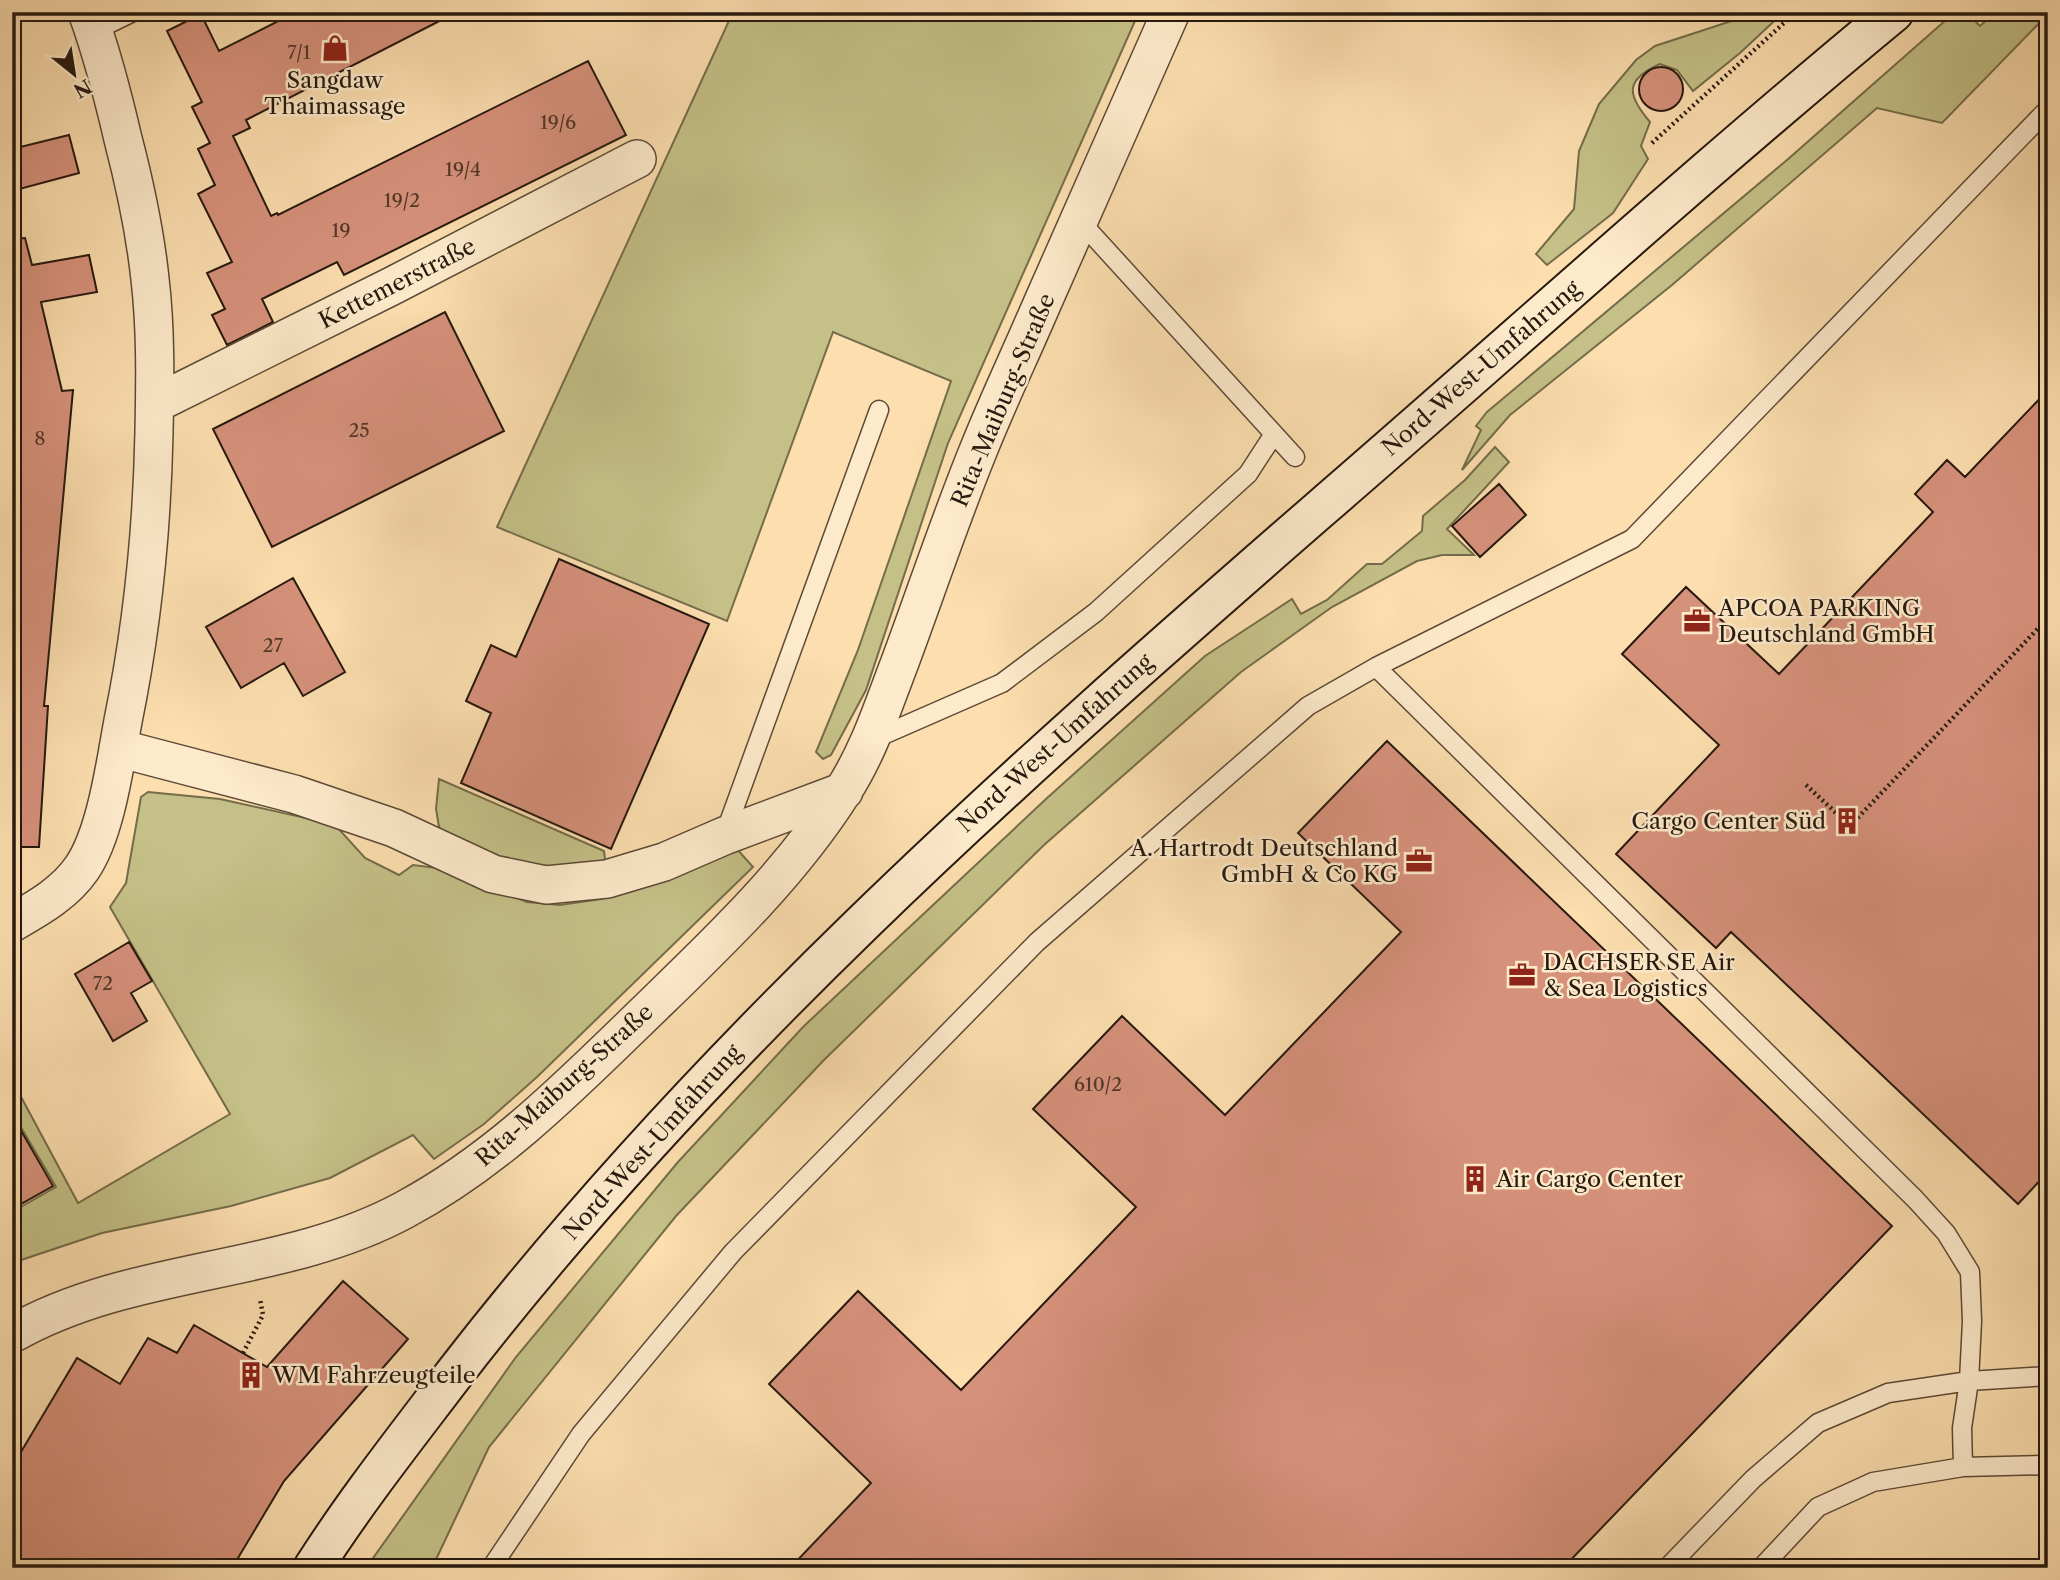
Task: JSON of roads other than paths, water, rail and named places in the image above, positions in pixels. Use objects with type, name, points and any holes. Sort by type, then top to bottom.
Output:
[{"type":"main road","name":"Nord-West-Umfahrung","points":[[313,1568],[411,1431],[571,1230],[672,1116],[881,903],[1141,665],[1768,116],[1894,12]]},
{"type":"street","name":"Rita-Maiburg-Straße","points":[[12,1334],[35,1321],[120,1290],[320,1245],[354,1233],[403,1210],[450,1182],[490,1156],[561,1094],[723,938],[790,862],[844,791],[871,740],[978,450],[1171,12]]},
{"type":"street","points":[[12,923],[65,889],[83,867],[96,838],[118,748],[139,643],[148,564],[155,404],[150,279],[140,214],[114,101],[90,22]]},
{"type":"street","name":"Kettemerstraße","points":[[155,404],[638,159]]},
{"type":"street","points":[[118,748],[294,794],[394,828],[493,874],[547,885],[607,879],[664,862],[724,836],[844,791]]},
{"type":"lane","points":[[90,22],[133,12]]},
{"type":"lane","points":[[491,1568],[581,1434],[733,1252],[1037,942],[1308,706],[1376,667],[1632,540],[2048,109]]},
{"type":"lane","points":[[1079,220],[1295,457]]},
{"type":"lane","points":[[724,836],[879,410]]},
{"type":"lane","points":[[871,740],[1002,683],[1096,612],[1248,474],[1274,435]]},
{"type":"lane","points":[[1376,667],[1905,1189],[1946,1233],[1970,1272],[1972,1321],[1969,1381],[1962,1428],[1963,1467]]},
{"type":"lane","points":[[1667,1568],[1753,1479],[1818,1423],[1888,1394],[1969,1381],[2048,1376]]},
{"type":"lane","points":[[1761,1568],[1818,1507],[1873,1482],[1963,1467],[2048,1465]]},
{"type":"place","name":"Sangdaw Thaimassage","points":[[335,48]]},
{"type":"place","name":"APCOA PARKING Deutschland GmbH","points":[[1697,621]]},
{"type":"place","name":"Cargo Center Süd","points":[[1847,821]]},
{"type":"place","name":"A. Hartrodt Deutschland GmbH & Co KG","points":[[1419,861]]},
{"type":"place","name":"DACHSER SE Air & Sea Logistics","points":[[1522,975]]},
{"type":"place","name":"Air Cargo Center","points":[[1475,1179]]},
{"type":"place","name":"WM Fahrzeugteile","points":[[251,1375]]}]
